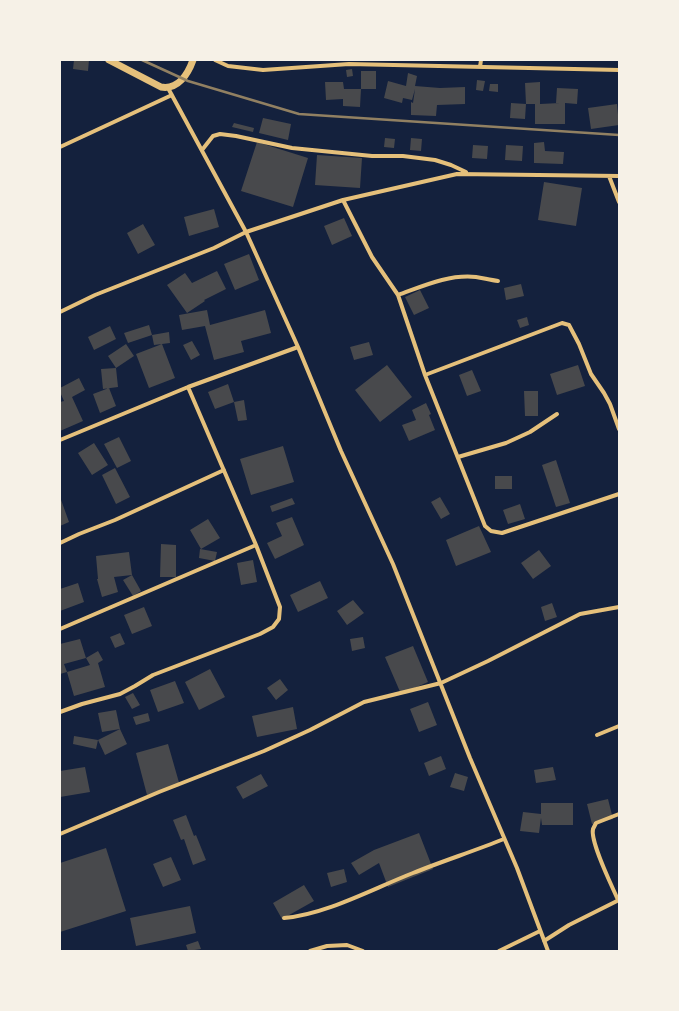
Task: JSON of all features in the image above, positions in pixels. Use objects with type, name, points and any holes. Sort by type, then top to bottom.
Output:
[{"type":"street","points":[[109,60],[170,92],[246,232],[298,347],[341,451],[393,564],[548,951]]},
{"type":"street","points":[[60,147],[170,92],[183,78],[193,60]]},
{"type":"street","points":[[215,60],[228,66],[263,70],[332,64],[619,70]]},
{"type":"street","points":[[480,67],[481,60]]},
{"type":"street","points":[[202,150],[213,136],[220,134],[243,137],[292,148],[372,156],[403,156],[435,160],[469,173]]},
{"type":"street","points":[[60,312],[95,295],[214,248],[246,232],[343,200],[457,174],[619,176]]},
{"type":"street","points":[[609,176],[619,202]]},
{"type":"street","points":[[343,200],[372,257],[398,295],[425,375],[485,526],[491,531],[502,533],[619,494]]},
{"type":"street","points":[[398,295],[434,282],[456,277],[475,277],[498,281]]},
{"type":"street","points":[[425,375],[562,323],[569,325],[576,338],[590,374],[610,404],[619,429]]},
{"type":"street","points":[[60,440],[188,387],[298,347]]},
{"type":"street","points":[[60,712],[82,704],[120,694],[153,675],[260,634],[273,626],[279,619],[280,607],[256,545],[188,387]]},
{"type":"street","points":[[458,457],[506,443],[530,432],[557,414]]},
{"type":"street","points":[[60,543],[115,520],[224,470]]},
{"type":"street","points":[[60,629],[256,545]]},
{"type":"street","points":[[60,834],[159,792],[264,751],[310,730],[364,702],[441,683],[580,614],[619,607]]},
{"type":"street","points":[[597,735],[619,726]]},
{"type":"street","points":[[544,941],[569,925],[619,900],[601,861],[593,837],[593,829],[596,823],[619,814]]},
{"type":"street","points":[[284,918],[298,917],[317,911],[363,894],[430,866],[504,839]]},
{"type":"street","points":[[499,951],[540,930]]},
{"type":"street","points":[[310,951],[327,946],[348,945],[363,951]]},
{"type":"building","points":[[74,60],[89,60],[88,71],[73,69]]},
{"type":"building","points":[[352,69],[353,76],[347,77],[346,70]]},
{"type":"building","points":[[361,71],[376,71],[376,89],[361,89]]},
{"type":"building","points":[[408,73],[417,76],[415,86],[440,88],[465,87],[465,104],[437,105],[436,116],[411,115],[411,102],[413,103],[415,89],[412,100],[403,98],[402,103],[384,98],[388,81],[406,86]]},
{"type":"building","points":[[477,80],[485,81],[483,91],[476,90]]},
{"type":"building","points":[[325,82],[343,82],[344,89],[361,89],[360,107],[343,106],[343,99],[326,100]]},
{"type":"building","points":[[540,82],[540,104],[560,103],[556,103],[557,88],[578,89],[577,104],[565,103],[565,124],[535,124],[535,104],[526,104],[525,83]]},
{"type":"building","points":[[490,84],[498,84],[498,92],[489,91]]},
{"type":"building","points":[[511,103],[526,104],[525,119],[510,118]]},
{"type":"building","points":[[617,104],[619,125],[591,129],[588,108]]},
{"type":"building","points":[[263,118],[291,124],[288,140],[259,133]]},
{"type":"building","points":[[234,123],[254,128],[253,132],[232,127]]},
{"type":"building","points":[[385,138],[395,139],[394,148],[384,147]]},
{"type":"building","points":[[411,138],[422,139],[421,151],[410,150]]},
{"type":"building","points":[[257,142],[308,158],[293,207],[241,191]]},
{"type":"building","points":[[544,142],[545,151],[564,152],[563,164],[534,163],[534,143]]},
{"type":"building","points":[[473,145],[488,146],[487,159],[472,158]]},
{"type":"building","points":[[506,145],[523,146],[522,161],[505,160]]},
{"type":"building","points":[[317,155],[362,158],[360,188],[315,185]]},
{"type":"building","points":[[544,182],[582,188],[576,226],[538,220]]},
{"type":"building","points":[[214,209],[219,227],[189,236],[184,217]]},
{"type":"building","points":[[344,218],[352,236],[332,245],[324,226]]},
{"type":"building","points":[[143,224],[155,245],[138,254],[127,233]]},
{"type":"building","points":[[249,254],[259,280],[235,290],[224,264]]},
{"type":"building","points":[[217,271],[226,289],[204,300],[205,301],[187,313],[167,285],[185,273],[192,283]]},
{"type":"building","points":[[521,284],[524,296],[506,300],[504,288]]},
{"type":"building","points":[[420,290],[429,308],[414,315],[405,297]]},
{"type":"building","points":[[207,310],[210,325],[265,310],[271,333],[241,341],[244,352],[214,360],[205,326],[182,330],[179,315]]},
{"type":"building","points":[[527,317],[529,325],[520,328],[517,320]]},
{"type":"building","points":[[149,325],[152,335],[128,343],[124,333]]},
{"type":"building","points":[[110,326],[116,339],[94,350],[88,337]]},
{"type":"building","points":[[169,332],[170,343],[154,345],[152,335]]},
{"type":"building","points":[[192,341],[200,355],[191,360],[183,345]]},
{"type":"building","points":[[369,342],[373,355],[354,360],[350,347]]},
{"type":"building","points":[[126,344],[134,356],[116,368],[108,356]]},
{"type":"building","points":[[162,344],[175,378],[149,388],[136,354]]},
{"type":"building","points":[[387,365],[412,397],[380,422],[355,390]]},
{"type":"building","points":[[578,365],[585,386],[557,395],[550,374]]},
{"type":"building","points":[[116,368],[118,387],[103,389],[101,369]]},
{"type":"building","points":[[472,370],[481,391],[467,396],[459,375]]},
{"type":"building","points":[[79,378],[85,390],[72,397],[83,421],[60,431],[60,402],[64,401],[60,388]]},
{"type":"building","points":[[228,384],[234,402],[215,409],[208,392]]},
{"type":"building","points":[[109,388],[116,406],[100,413],[93,394]]},
{"type":"building","points":[[524,391],[538,391],[538,416],[525,416]]},
{"type":"building","points":[[244,400],[247,420],[238,421],[234,402]]},
{"type":"building","points":[[426,403],[431,414],[429,415],[435,430],[409,441],[402,425],[416,420],[412,410]]},
{"type":"building","points":[[119,437],[131,461],[117,468],[104,444]]},
{"type":"building","points":[[94,443],[108,465],[92,475],[78,453]]},
{"type":"building","points":[[283,446],[294,482],[251,495],[240,459]]},
{"type":"building","points":[[556,460],[570,503],[556,507],[542,465]]},
{"type":"building","points":[[115,468],[130,497],[116,504],[102,475]]},
{"type":"building","points":[[495,476],[512,476],[512,489],[495,489]]},
{"type":"building","points":[[60,497],[69,522],[60,526]]},
{"type":"building","points":[[440,497],[450,514],[441,519],[431,502]]},
{"type":"building","points":[[292,498],[295,504],[272,512],[270,506]]},
{"type":"building","points":[[520,504],[525,519],[508,524],[503,510]]},
{"type":"building","points":[[292,517],[304,545],[275,559],[267,543],[282,536],[276,523]]},
{"type":"building","points":[[208,519],[220,538],[201,549],[190,530]]},
{"type":"building","points":[[479,526],[491,552],[456,566],[446,540]]},
{"type":"building","points":[[161,544],[176,545],[176,577],[160,577]]},
{"type":"building","points":[[200,549],[217,552],[215,561],[199,558]]},
{"type":"building","points":[[539,550],[551,566],[533,579],[521,563]]},
{"type":"building","points":[[129,552],[132,575],[114,577],[118,592],[102,597],[97,579],[96,556]]},
{"type":"building","points":[[253,560],[257,582],[241,585],[237,563]]},
{"type":"building","points":[[132,575],[141,591],[133,596],[123,580]]},
{"type":"building","points":[[320,581],[328,598],[298,612],[290,595]]},
{"type":"building","points":[[78,583],[84,602],[60,611],[60,589]]},
{"type":"building","points":[[353,600],[364,613],[347,625],[337,611]]},
{"type":"building","points":[[552,603],[557,617],[545,621],[541,607]]},
{"type":"building","points":[[144,607],[152,626],[132,634],[124,615]]},
{"type":"building","points":[[120,633],[125,644],[115,648],[110,637]]},
{"type":"building","points":[[363,637],[365,648],[352,651],[350,639]]},
{"type":"building","points":[[80,639],[86,658],[64,664],[67,672],[60,674],[60,644]]},
{"type":"building","points":[[413,646],[428,682],[401,694],[385,657]]},
{"type":"building","points":[[98,651],[103,660],[98,663],[105,687],[74,696],[67,672],[90,665],[86,658]]},
{"type":"building","points":[[210,669],[225,697],[199,710],[185,682]]},
{"type":"building","points":[[280,679],[288,690],[276,700],[267,688]]},
{"type":"building","points":[[175,681],[184,703],[158,712],[150,690]]},
{"type":"building","points":[[133,693],[140,705],[132,709],[125,697]]},
{"type":"building","points":[[428,702],[437,725],[419,732],[410,709]]},
{"type":"building","points":[[293,707],[297,729],[257,737],[252,716]]},
{"type":"building","points":[[116,710],[120,729],[102,732],[98,713]]},
{"type":"building","points":[[148,713],[150,721],[136,725],[133,717]]},
{"type":"building","points":[[120,729],[127,744],[105,755],[98,740]]},
{"type":"building","points":[[74,736],[98,740],[96,749],[73,744]]},
{"type":"building","points":[[168,744],[180,786],[147,795],[136,753]]},
{"type":"building","points":[[441,756],[446,769],[429,776],[424,763]]},
{"type":"building","points":[[85,767],[90,792],[60,797],[60,771]]},
{"type":"building","points":[[553,767],[556,780],[536,783],[534,770]]},
{"type":"building","points":[[455,773],[468,777],[464,791],[450,787]]},
{"type":"building","points":[[261,774],[268,786],[243,799],[236,787]]},
{"type":"building","points":[[608,799],[613,819],[592,824],[587,804]]},
{"type":"building","points":[[541,803],[573,803],[573,825],[542,825],[541,818],[539,833],[520,831],[523,812],[541,814]]},
{"type":"building","points":[[186,815],[194,836],[196,835],[206,860],[193,865],[184,839],[181,840],[173,820]]},
{"type":"building","points":[[419,833],[433,869],[388,887],[379,863],[359,875],[351,863],[374,850]]},
{"type":"building","points":[[106,848],[126,911],[60,932],[60,863]]},
{"type":"building","points":[[171,857],[181,880],[163,887],[153,864]]},
{"type":"building","points":[[344,869],[347,882],[331,887],[327,873]]},
{"type":"building","points":[[304,885],[314,901],[282,919],[273,903]]},
{"type":"building","points":[[190,906],[196,933],[136,946],[130,918]]},
{"type":"building","points":[[198,941],[201,949],[188,951],[186,945]]},
{"type":"railway","points":[[142,60],[188,81],[299,114],[619,135]]}]
